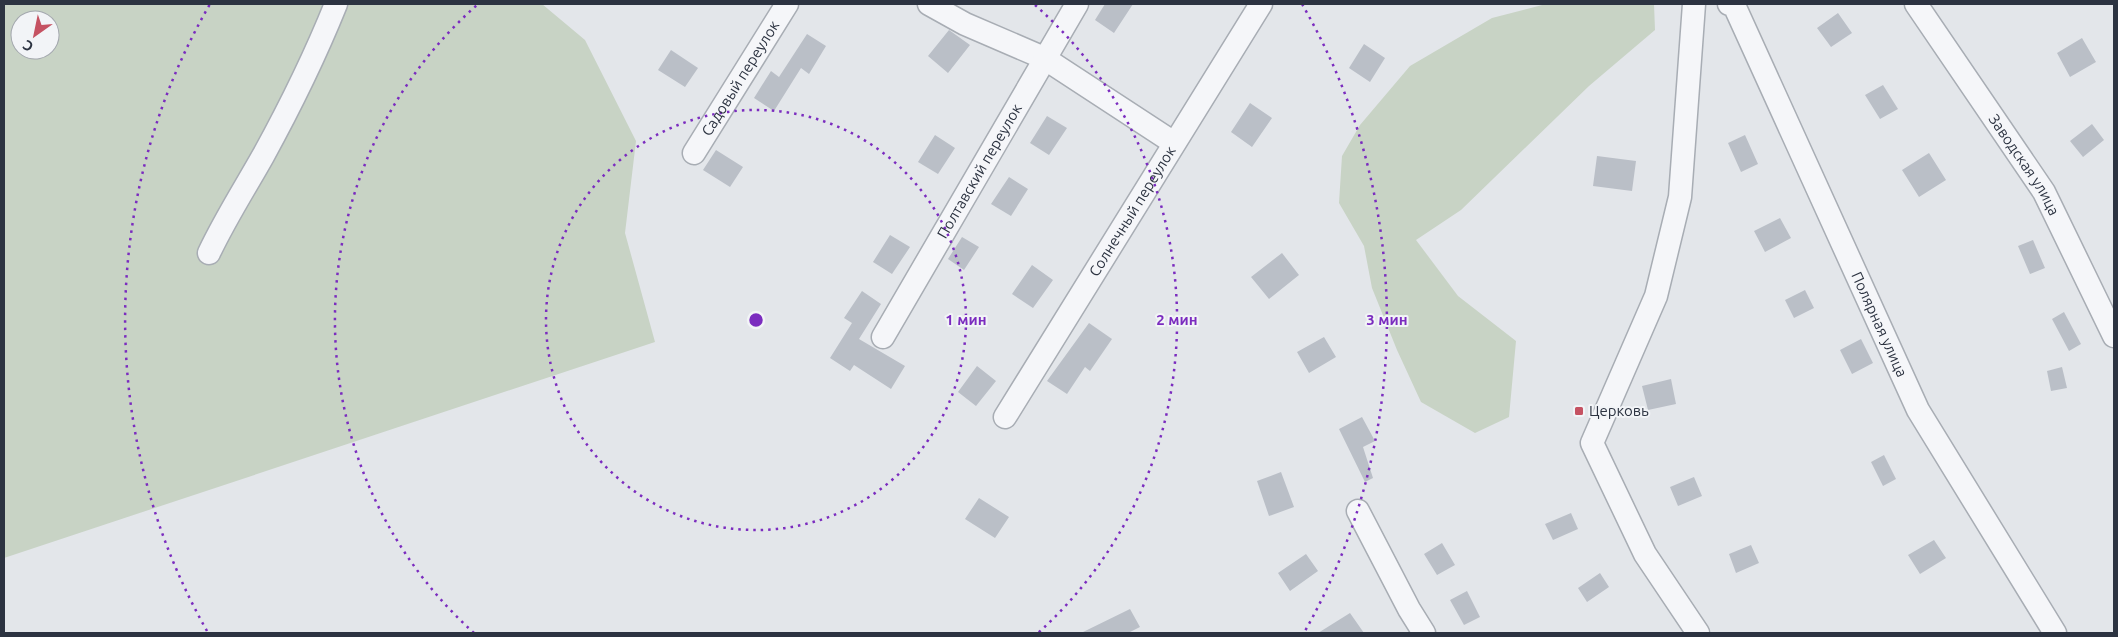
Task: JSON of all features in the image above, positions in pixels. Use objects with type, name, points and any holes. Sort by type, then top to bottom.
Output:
[{"type":"street","points":[[209,253],[221,228],[263,156],[319,46],[336,4]]},
{"type":"street","name":"Садовый переулок","points":[[694,153],[787,4]]},
{"type":"street","points":[[930,4],[965,24],[1044,58],[1174,143]]},
{"type":"street","name":"Полтавский переулок","points":[[883,337],[1077,4]]},
{"type":"street","name":"Солнечный переулок","points":[[1005,417],[1261,4]]},
{"type":"street","points":[[1694,4],[1680,197],[1656,296],[1592,444],[1644,554],[1698,633]]},
{"type":"street","name":"Полярная улица","points":[[1729,4],[1734,5],[1918,410],[2055,633]]},
{"type":"street","name":"Заводская улица","points":[[1916,4],[2044,192],[2114,336]]},
{"type":"street","points":[[1358,511],[1409,609],[1424,633]]},
{"type":"green space","points":[[4,4],[542,4],[585,40],[636,141],[625,233],[655,342],[4,558]]},
{"type":"green space","points":[[1546,4],[1654,4],[1655,30],[1589,86],[1461,210],[1416,240],[1458,296],[1516,341],[1509,417],[1475,433],[1421,402],[1397,350],[1372,288],[1364,246],[1339,203],[1342,156],[1360,125],[1410,66],[1492,18]]},
{"type":"building","points":[[1105,4],[1133,4],[1114,33],[1095,20]]},
{"type":"building","points":[[1838,13],[1852,33],[1831,47],[1817,28]]},
{"type":"building","points":[[949,30],[970,45],[948,73],[928,56]]},
{"type":"building","points":[[807,34],[826,46],[809,74],[801,68],[774,111],[754,98],[771,71],[779,77]]},
{"type":"building","points":[[2082,38],[2096,62],[2070,77],[2057,53]]},
{"type":"building","points":[[1364,44],[1385,58],[1370,82],[1349,68]]},
{"type":"building","points":[[671,50],[698,68],[685,87],[658,70]]},
{"type":"building","points":[[1883,85],[1898,109],[1880,119],[1865,95]]},
{"type":"building","points":[[1250,103],[1272,118],[1252,147],[1231,132]]},
{"type":"building","points":[[1047,116],[1067,128],[1049,155],[1030,143]]},
{"type":"building","points":[[2092,124],[2104,140],[2083,157],[2070,141]]},
{"type":"building","points":[[935,135],[955,148],[938,174],[918,162]]},
{"type":"building","points":[[1745,135],[1758,164],[1741,172],[1728,143]]},
{"type":"building","points":[[716,150],[743,167],[730,187],[703,170]]},
{"type":"building","points":[[1929,153],[1946,180],[1919,197],[1902,170]]},
{"type":"building","points":[[1597,156],[1636,161],[1632,191],[1593,186]]},
{"type":"building","points":[[1009,177],[1028,189],[1011,216],[991,204]]},
{"type":"building","points":[[1780,218],[1791,238],[1765,252],[1754,231]]},
{"type":"building","points":[[890,235],[910,247],[892,274],[873,262]]},
{"type":"building","points":[[962,237],[979,247],[964,270],[948,259]]},
{"type":"building","points":[[2033,240],[2045,268],[2030,274],[2018,246]]},
{"type":"building","points":[[1282,253],[1299,275],[1269,299],[1251,277]]},
{"type":"building","points":[[1032,265],[1053,280],[1033,308],[1012,294]]},
{"type":"building","points":[[1805,290],[1814,308],[1794,318],[1785,300]]},
{"type":"building","points":[[862,291],[881,304],[859,339],[905,366],[891,389],[854,365],[850,371],[830,358],[852,323],[844,318]]},
{"type":"building","points":[[2064,312],[2081,344],[2069,351],[2052,319]]},
{"type":"building","points":[[1089,323],[1112,339],[1090,371],[1085,367],[1067,394],[1047,381]]},
{"type":"building","points":[[1324,337],[1336,357],[1309,373],[1297,352]]},
{"type":"building","points":[[1861,339],[1873,363],[1852,374],[1840,350]]},
{"type":"building","points":[[977,366],[996,381],[976,406],[958,392]]},
{"type":"building","points":[[2062,367],[2067,388],[2051,391],[2047,371]]},
{"type":"building","points":[[1671,379],[1676,404],[1648,410],[1642,386]]},
{"type":"building","points":[[1362,417],[1375,441],[1363,447],[1373,478],[1365,482],[1339,429]]},
{"type":"building","points":[[1884,455],[1896,479],[1883,486],[1871,462]]},
{"type":"building","points":[[1281,472],[1294,507],[1269,516],[1257,481]]},
{"type":"building","points":[[1694,477],[1702,496],[1678,506],[1670,487]]},
{"type":"building","points":[[979,498],[1009,517],[995,538],[965,519]]},
{"type":"building","points":[[1571,513],[1578,529],[1553,540],[1545,524]]},
{"type":"building","points":[[1934,540],[1946,558],[1920,574],[1908,555]]},
{"type":"building","points":[[1442,543],[1455,565],[1437,575],[1424,554]]},
{"type":"building","points":[[1751,545],[1759,563],[1736,573],[1729,554]]},
{"type":"building","points":[[1306,554],[1318,571],[1290,591],[1278,573]]},
{"type":"building","points":[[1600,573],[1609,587],[1587,602],[1578,588]]},
{"type":"building","points":[[1467,591],[1480,617],[1464,625],[1450,600]]},
{"type":"building","points":[[1130,609],[1140,627],[1128,633],[1081,633]]},
{"type":"building","points":[[1350,613],[1364,633],[1318,633]]},
{"type":"place","name":"Церковь","points":[[1579,411]]}]
